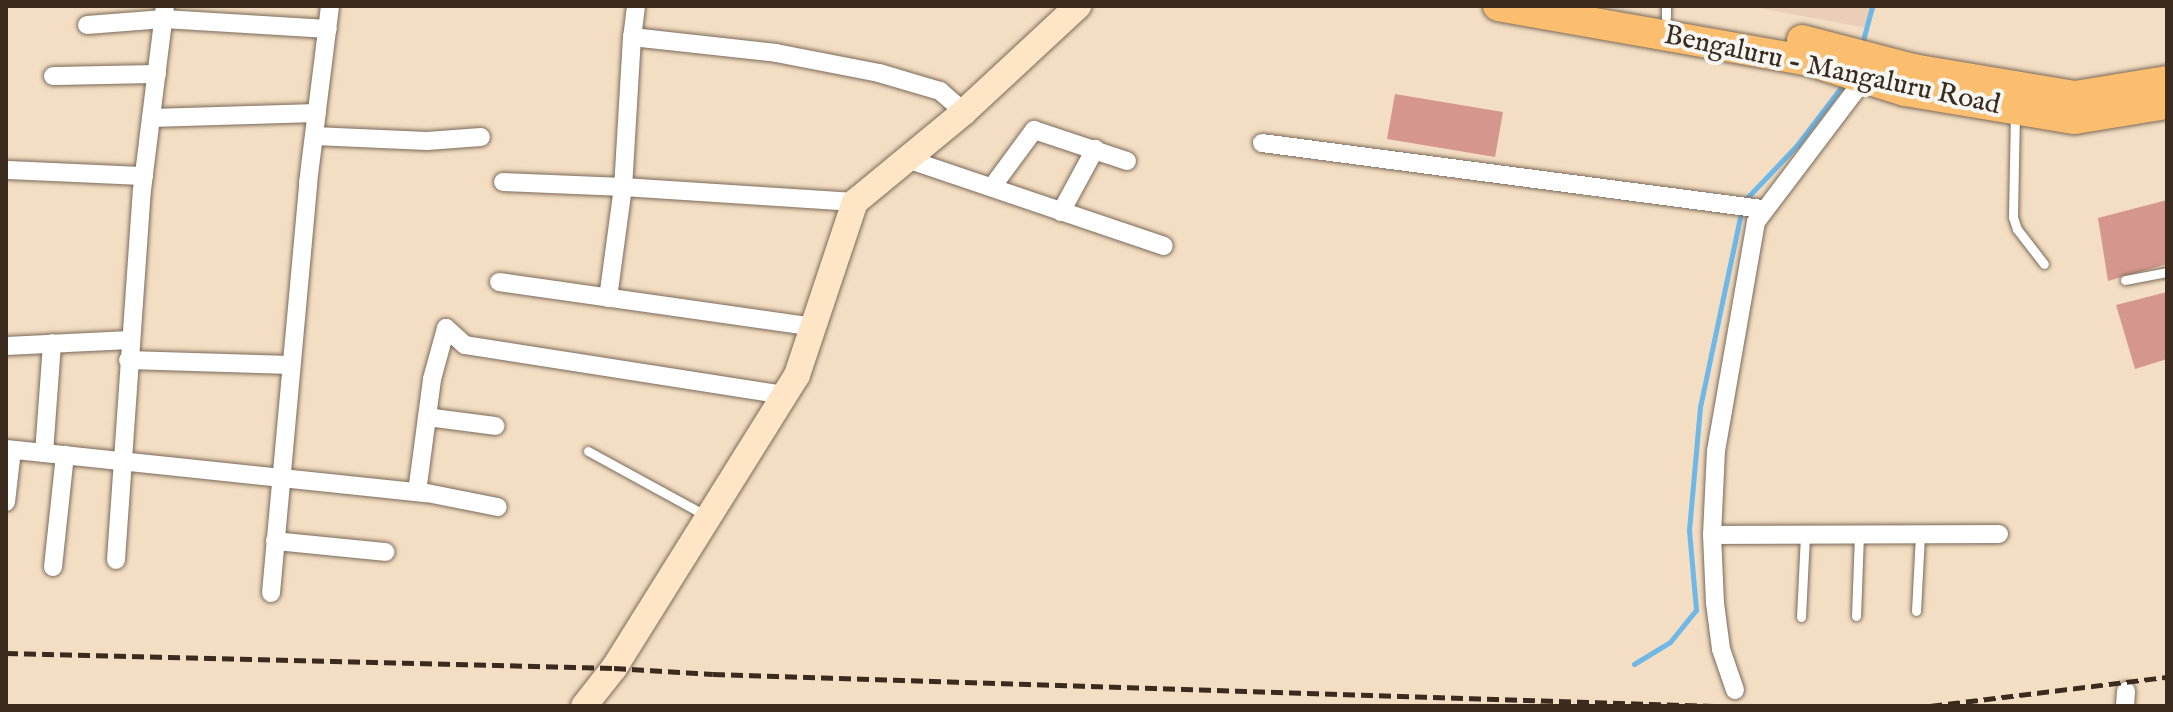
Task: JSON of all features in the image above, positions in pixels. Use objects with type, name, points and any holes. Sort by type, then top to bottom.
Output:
[{"type":"highway","name":"Bengaluru - Mangaluru Road","points":[[1498,6],[1831,57],[1905,91],[2075,119],[2132,98],[2167,104]]},
{"type":"highway","points":[[1603,6],[1666,11],[1831,57]]},
{"type":"highway","points":[[1862,70],[1913,69],[2075,96],[2132,98],[2167,81]]},
{"type":"main road","points":[[584,706],[614,668],[797,375],[855,202],[964,112],[1078,6]]},
{"type":"street","points":[[271,593],[314,136],[330,6]]},
{"type":"street","points":[[608,298],[623,187],[636,6]]},
{"type":"street","points":[[87,25],[164,12],[328,29]]},
{"type":"street","points":[[116,560],[128,360],[144,176],[164,12]]},
{"type":"street","points":[[632,37],[776,53],[879,73],[940,91],[964,112]]},
{"type":"street","points":[[1735,690],[1721,649],[1712,535],[1716,451],[1756,222],[1762,209],[1862,70]]},
{"type":"street","points":[[53,76],[157,74]]},
{"type":"street","points":[[151,118],[317,113]]},
{"type":"street","points":[[992,187],[1034,130],[1127,161]]},
{"type":"street","points":[[314,136],[427,141],[481,137]]},
{"type":"street","points":[[1262,143],[1762,209]]},
{"type":"street","points":[[1061,212],[1095,149]]},
{"type":"street","points":[[907,159],[1164,246]]},
{"type":"street","points":[[6,170],[144,176]]},
{"type":"street","points":[[503,182],[855,202]]},
{"type":"street","points":[[499,282],[814,327]]},
{"type":"street","points":[[417,492],[432,379],[446,328],[465,345],[784,395]]},
{"type":"street","points":[[6,346],[130,340]]},
{"type":"street","points":[[44,453],[52,343]]},
{"type":"street","points":[[128,360],[291,365]]},
{"type":"street","points":[[427,417],[495,426]]},
{"type":"street","points":[[6,502],[9,450],[417,492],[498,507]]},
{"type":"street","points":[[53,567],[65,455]]},
{"type":"street","points":[[1712,535],[1999,534]]},
{"type":"street","points":[[275,541],[385,552]]},
{"type":"lane","points":[[2015,109],[2013,217],[2017,229],[2044,264]]},
{"type":"lane","points":[[2125,280],[2167,272]]},
{"type":"lane","points":[[588,451],[708,517]]},
{"type":"lane","points":[[1801,617],[1805,534]]},
{"type":"lane","points":[[1856,616],[1859,534]]},
{"type":"lane","points":[[1916,611],[1920,534]]},
{"type":"shaded area","points":[[1748,6],[1877,6],[1867,28]]},
{"type":"building","points":[[1395,94],[1503,112],[1495,157],[1387,139]]},
{"type":"building","points":[[2167,200],[2167,264],[2108,281],[2098,218]]},
{"type":"building","points":[[2167,292],[2167,359],[2135,369],[2116,305]]},
{"type":"waterway","points":[[1862,44],[1872,6]]},
{"type":"waterway","points":[[1743,202],[1797,145],[1845,82]]},
{"type":"waterway","points":[[1634,664],[1670,642],[1696,610],[1689,530],[1700,407],[1741,212]]},
{"type":"railway","points":[[6,653],[614,668],[713,674],[1713,706]]},
{"type":"railway","points":[[1930,706],[2167,677]]}]
